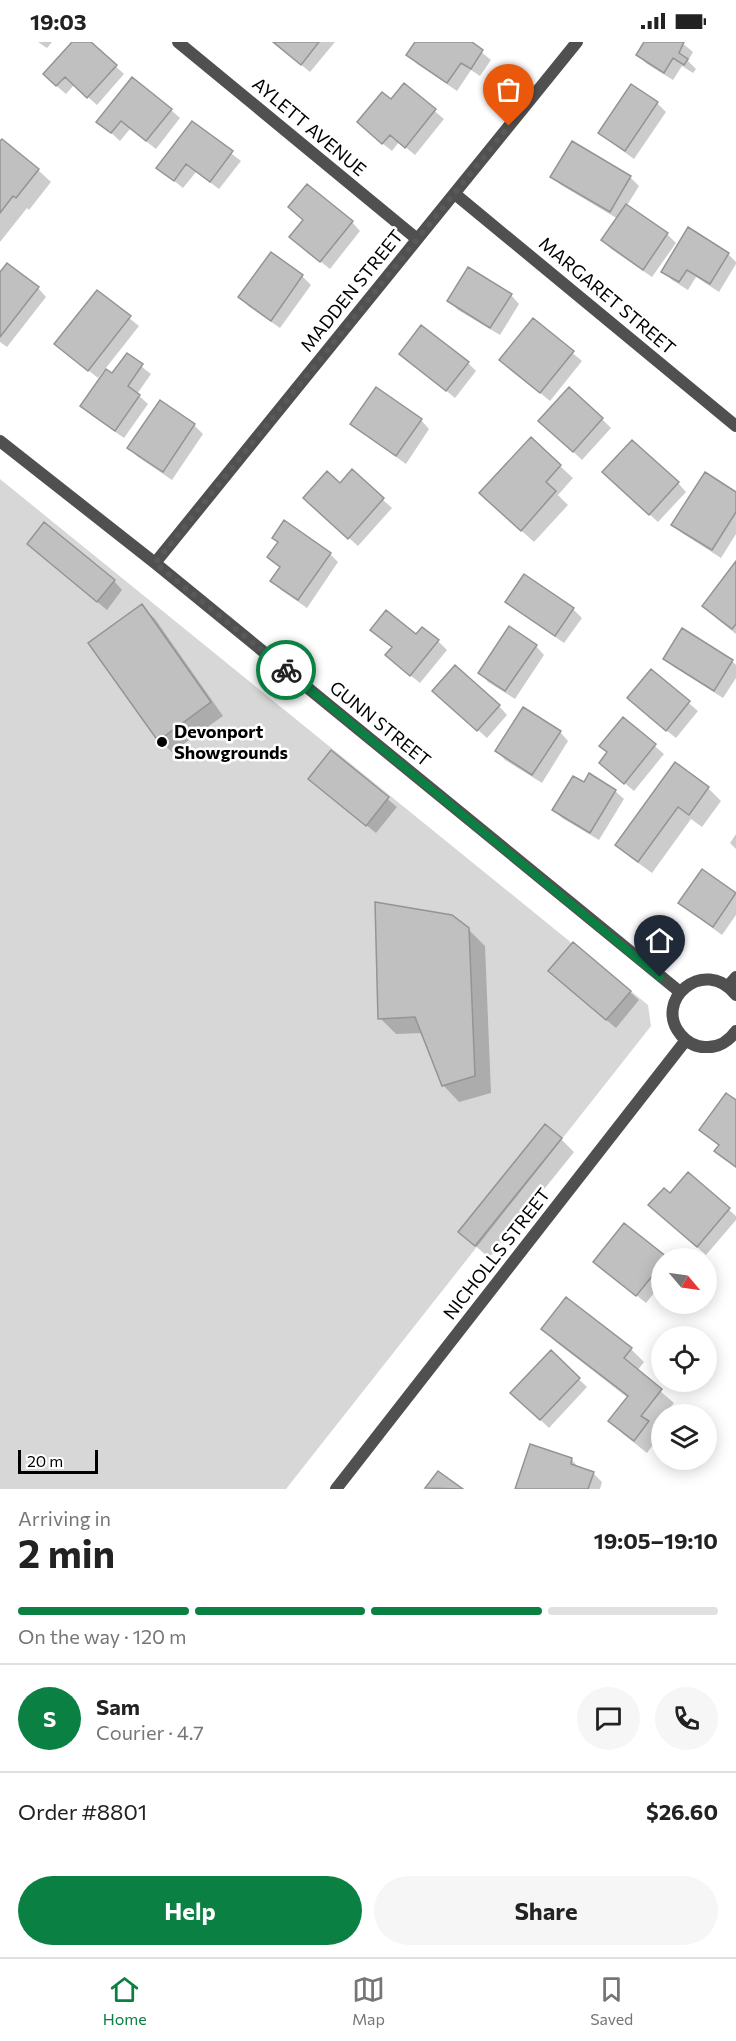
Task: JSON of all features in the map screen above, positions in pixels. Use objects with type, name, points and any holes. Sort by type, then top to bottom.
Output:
[{"type":"street","name":"AYLETT AVENUE","points":[[178,42],[417,239]]},
{"type":"street","name":"MADDEN STREET","points":[[155,563],[577,42]]},
{"type":"street","name":"MARGARET STREET","points":[[455,194],[736,426]]},
{"type":"street","name":"GUNN STREET","points":[[0,441],[155,563],[680,992]]},
{"type":"street","points":[[733,986],[720,981],[703,979],[694,981],[680,992],[673,1012],[678,1033],[695,1046],[705,1048],[725,1043],[735,1035]]},
{"type":"street","name":"NICHOLLS STREET","points":[[336,1489],[686,1041]]},
{"type":"shaded area","name":"Devonport Showgrounds","points":[[0,479],[648,1005],[651,1026],[286,1489],[0,1489]]},
{"type":"building","points":[[72,42],[91,42],[117,65],[87,98],[65,77],[56,86],[43,74]]},
{"type":"building","points":[[273,42],[319,42],[301,65]]},
{"type":"building","points":[[415,42],[472,42],[483,50],[471,69],[461,63],[447,83],[406,55]]},
{"type":"building","points":[[644,42],[684,42],[679,53],[688,59],[684,65],[673,58],[664,73],[636,55]]},
{"type":"building","points":[[132,77],[172,109],[146,141],[121,121],[111,133],[96,122]]},
{"type":"building","points":[[404,83],[436,109],[405,148],[390,135],[382,144],[357,122],[382,92],[391,99]]},
{"type":"building","points":[[631,84],[658,102],[625,151],[598,133]]},
{"type":"building","points":[[192,121],[233,151],[210,182],[186,164],[174,181],[156,168]]},
{"type":"building","points":[[2,139],[39,169],[16,198],[13,196],[0,213],[0,141]]},
{"type":"building","points":[[572,141],[631,176],[610,212],[550,177]]},
{"type":"building","points":[[307,184],[353,221],[320,262],[289,237],[303,220],[288,207]]},
{"type":"building","points":[[626,204],[668,233],[643,270],[601,240]]},
{"type":"building","points":[[688,227],[729,253],[710,284],[687,270],[679,282],[661,272]]},
{"type":"building","points":[[271,252],[303,275],[271,321],[238,297]]},
{"type":"building","points":[[7,263],[39,287],[0,337],[0,272]]},
{"type":"building","points":[[468,267],[512,294],[490,328],[447,301]]},
{"type":"building","points":[[97,290],[131,316],[88,371],[54,344]]},
{"type":"building","points":[[533,318],[574,351],[540,393],[499,360]]},
{"type":"building","points":[[421,325],[469,362],[446,391],[399,354]]},
{"type":"building","points":[[127,353],[143,364],[128,386],[140,395],[115,431],[80,406],[106,369],[112,373]]},
{"type":"building","points":[[376,387],[422,419],[396,456],[350,424]]},
{"type":"building","points":[[569,387],[603,418],[573,452],[538,421]]},
{"type":"building","points":[[160,400],[195,424],[163,472],[127,448]]},
{"type":"building","points":[[531,437],[561,465],[546,482],[556,491],[521,531],[479,493]]},
{"type":"building","points":[[632,440],[679,482],[649,515],[602,472]]},
{"type":"building","points":[[352,469],[384,498],[348,539],[303,498],[327,471],[340,483]]},
{"type":"building","points":[[705,472],[736,492],[736,512],[712,550],[671,525]]},
{"type":"building","points":[[284,520],[331,553],[298,600],[270,581],[280,567],[267,557],[278,542],[272,538]]},
{"type":"building","points":[[44,522],[115,580],[97,602],[27,544]]},
{"type":"building","points":[[736,561],[736,624],[732,629],[702,606]]},
{"type":"building","points":[[524,574],[574,608],[555,636],[505,602]]},
{"type":"building","points":[[142,604],[211,702],[158,741],[88,643]]},
{"type":"building","points":[[386,610],[416,634],[422,627],[439,640],[410,676],[385,655],[392,647],[370,630]]},
{"type":"building","points":[[509,626],[537,645],[505,691],[478,673]]},
{"type":"building","points":[[682,628],[733,660],[714,691],[663,659]]},
{"type":"building","points":[[455,665],[500,705],[477,731],[432,691]]},
{"type":"building","points":[[651,669],[690,701],[666,731],[627,698]]},
{"type":"building","points":[[523,707],[561,731],[532,775],[495,751]]},
{"type":"building","points":[[623,717],[656,744],[624,784],[599,763],[607,752],[599,746]]},
{"type":"building","points":[[331,750],[389,797],[366,826],[308,779]]},
{"type":"building","points":[[675,762],[709,787],[689,815],[678,807],[638,862],[615,845]]},
{"type":"building","points":[[589,773],[616,790],[590,833],[552,810],[573,776],[584,782]]},
{"type":"building","points":[[702,869],[736,893],[713,927],[678,903]]},
{"type":"building","points":[[375,902],[452,915],[469,928],[475,1076],[442,1086],[415,1017],[378,1019]]},
{"type":"building","points":[[573,942],[631,991],[606,1020],[548,971]]},
{"type":"building","points":[[726,1093],[736,1100],[736,1167],[714,1151],[719,1145],[699,1130]]},
{"type":"building","points":[[545,1124],[562,1138],[475,1246],[458,1232]]},
{"type":"building","points":[[688,1172],[730,1208],[697,1247],[648,1205],[664,1188],[670,1193]]},
{"type":"building","points":[[624,1223],[656,1248],[651,1248],[651,1278],[636,1296],[593,1262]]},
{"type":"building","points":[[566,1297],[632,1348],[624,1358],[651,1380],[651,1392],[660,1392],[641,1416],[649,1421],[634,1441],[608,1421],[628,1396],[541,1329]]},
{"type":"building","points":[[551,1350],[580,1378],[540,1420],[510,1393]]},
{"type":"building","points":[[530,1444],[572,1458],[571,1464],[594,1472],[588,1489],[515,1489]]},
{"type":"building","points":[[438,1471],[463,1489],[425,1488]]},
{"type":"way so far","points":[[286,670],[155,563],[509,126]]},
{"type":"place","name":"Devonport Showgrounds","points":[[162,742]]},
{"type":"route","points":[[286,670],[660,977]]}]
